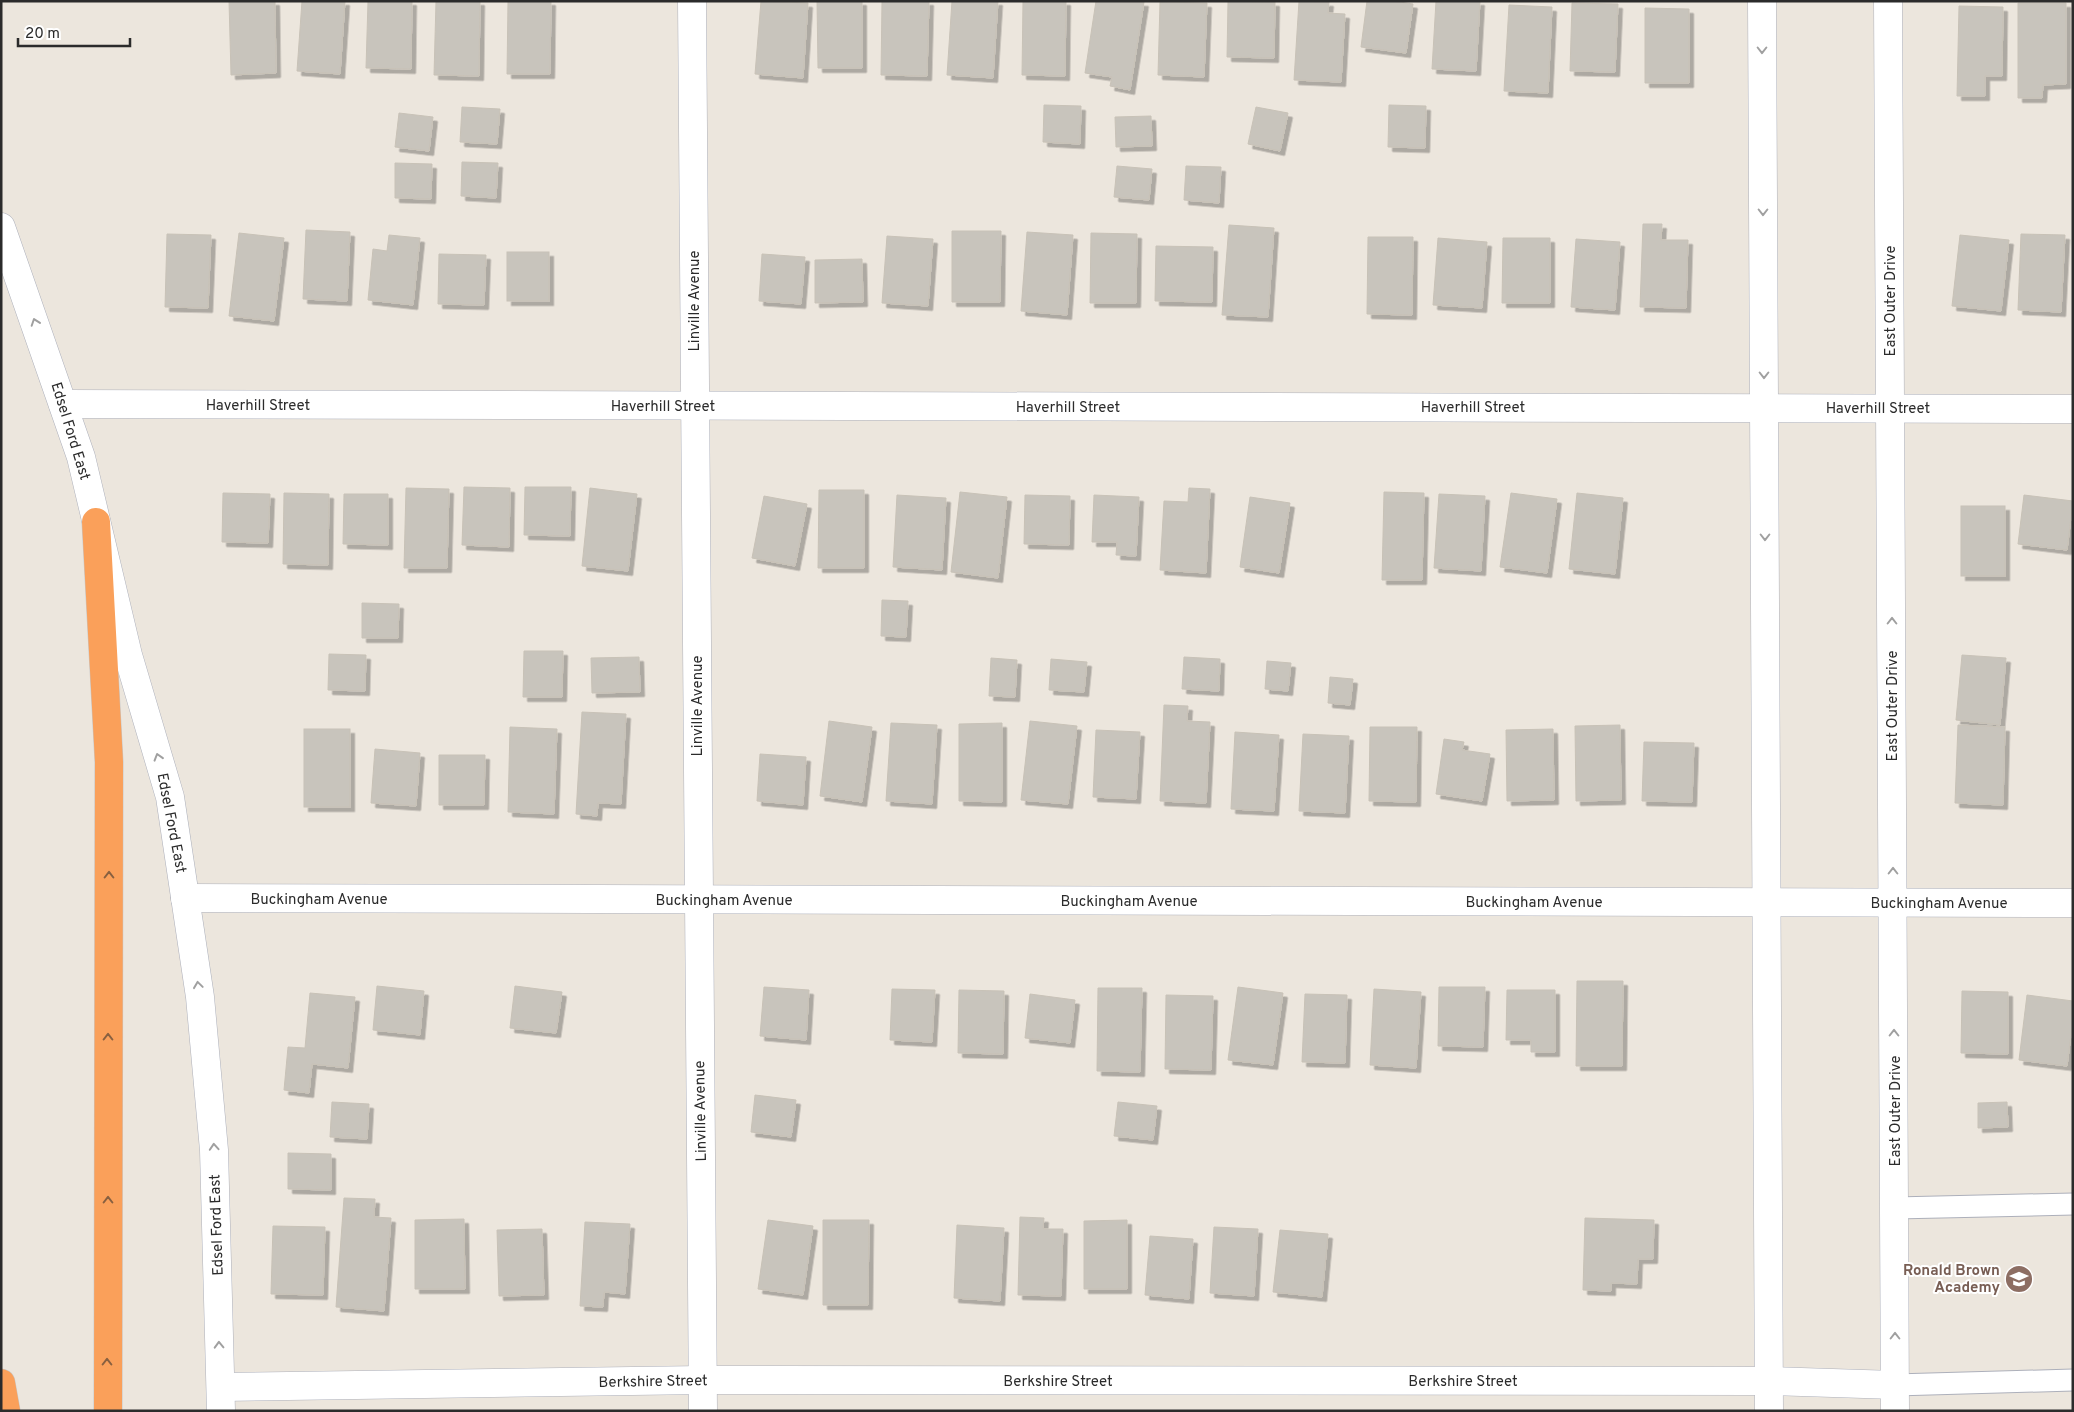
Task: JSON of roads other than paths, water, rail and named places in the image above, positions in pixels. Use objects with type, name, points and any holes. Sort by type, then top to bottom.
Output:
[{"type":"highway","points":[[96,522],[109,762],[108,1411]]},
{"type":"highway","points":[[1,1383],[6,1411]]},
{"type":"street","name":"Linville Avenue","points":[[692,1],[703,1411]]},
{"type":"street","points":[[1762,1],[1769,1411]]},
{"type":"street","name":"East Outer Drive","points":[[1888,1],[1895,1398]]},
{"type":"street","name":"Edsel Ford East","points":[[1,227],[81,457],[128,655],[170,796],[200,997],[214,1150],[221,1399]]},
{"type":"street","name":"Haverhill Street","points":[[64,404],[2073,409]]},
{"type":"street","name":"Buckingham Avenue","points":[[185,898],[2073,903]]},
{"type":"street","name":"Berkshire Street","points":[[221,1399],[703,1380],[1769,1381],[1895,1398]]},
{"type":"lane","points":[[1895,1208],[2073,1204]]},
{"type":"lane","points":[[1895,1398],[2073,1380]]},
{"type":"place","name":"Ronald Brown Academy","points":[[2019,1279]]}]
